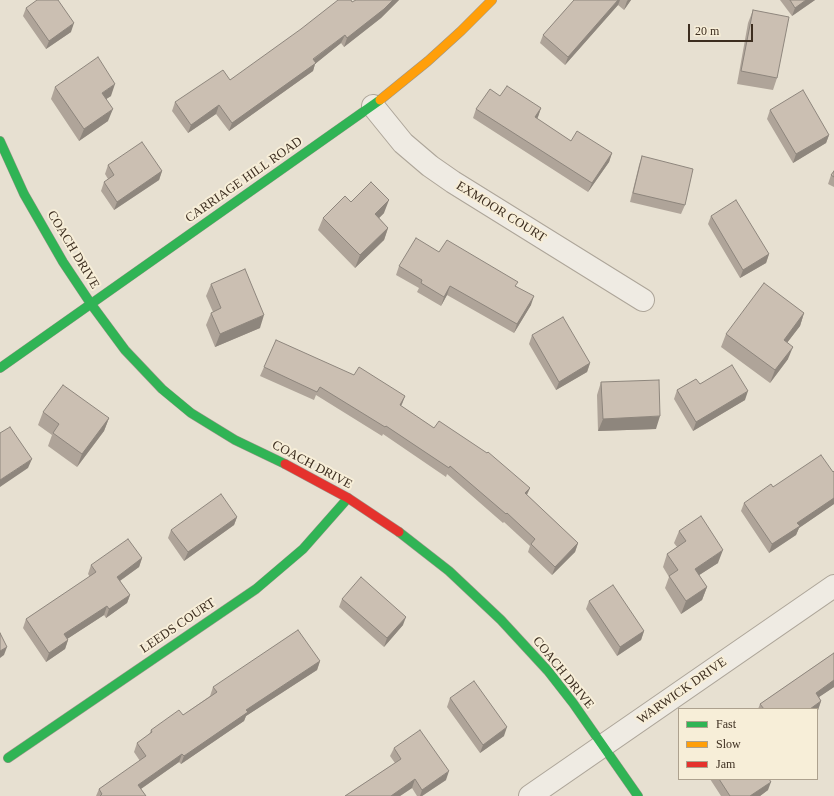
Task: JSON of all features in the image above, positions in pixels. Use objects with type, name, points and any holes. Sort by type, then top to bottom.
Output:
[{"type":"street","name":"CARRIAGE HILL ROAD","points":[[0,368],[372,106],[428,61],[461,32],[492,0]]},
{"type":"street","name":"EXMOOR COURT","points":[[372,106],[404,143],[430,166],[453,182],[643,300]]},
{"type":"street","name":"COACH DRIVE","points":[[0,141],[28,201],[62,262],[125,350],[162,389],[191,413],[212,427],[235,440],[280,461],[348,498],[390,525],[449,571],[501,620],[548,671],[573,703],[638,796]]},
{"type":"street","name":"LEEDS COURT","points":[[8,758],[256,589],[303,549],[348,498]]},
{"type":"street","name":"WARWICK DRIVE","points":[[530,796],[834,586]]},
{"type":"building","points":[[37,0],[58,0],[74,23],[49,41],[26,8]]},
{"type":"building","points":[[338,0],[351,0],[352,2],[356,0],[393,0],[384,9],[347,38],[345,35],[313,59],[316,63],[232,123],[219,105],[191,125],[175,102],[223,70],[230,80],[301,29]]},
{"type":"building","points":[[574,0],[618,0],[568,57],[543,35]]},
{"type":"building","points":[[790,0],[806,0],[795,8]]},
{"type":"building","points":[[753,10],[789,17],[777,78],[741,71]]},
{"type":"building","points":[[98,57],[115,84],[102,93],[113,109],[84,129],[55,87]]},
{"type":"building","points":[[507,86],[541,108],[535,117],[571,141],[577,131],[612,153],[592,183],[476,109],[490,89],[500,96]]},
{"type":"building","points":[[803,90],[829,135],[796,154],[770,110]]},
{"type":"building","points":[[142,142],[162,171],[117,202],[104,182],[114,175],[108,165]]},
{"type":"building","points":[[642,156],[693,169],[685,205],[633,193]]},
{"type":"building","points":[[371,182],[389,200],[375,214],[388,228],[360,255],[323,218],[345,196],[351,202]]},
{"type":"building","points":[[736,200],[769,254],[743,270],[711,216]]},
{"type":"building","points":[[416,238],[439,252],[447,240],[518,282],[515,286],[534,296],[517,324],[450,286],[444,297],[421,283],[422,280],[399,266]]},
{"type":"building","points":[[245,269],[264,315],[220,334],[211,313],[221,308],[211,284]]},
{"type":"building","points":[[764,283],[804,313],[784,340],[793,347],[775,370],[726,334]]},
{"type":"building","points":[[563,317],[590,363],[559,382],[532,335]]},
{"type":"building","points":[[276,340],[354,375],[359,367],[405,396],[400,405],[434,428],[439,421],[487,453],[488,452],[530,488],[525,493],[578,543],[555,567],[531,544],[535,539],[507,513],[506,514],[450,466],[449,468],[386,426],[385,427],[320,387],[317,392],[264,367]]},
{"type":"building","points":[[732,365],[748,391],[696,422],[677,390],[696,379],[700,384]]},
{"type":"building","points":[[659,380],[660,416],[603,419],[601,382]]},
{"type":"building","points":[[63,385],[109,418],[82,454],[53,433],[59,424],[43,412]]},
{"type":"building","points":[[10,427],[32,459],[0,480],[0,433]]},
{"type":"building","points":[[821,455],[833,472],[834,471],[834,498],[797,523],[800,526],[772,544],[744,503],[771,484],[773,487]]},
{"type":"building","points":[[221,494],[237,517],[188,552],[171,530]]},
{"type":"building","points":[[701,516],[723,550],[695,569],[707,587],[686,601],[669,576],[678,570],[667,554],[686,541],[679,531]]},
{"type":"building","points":[[128,539],[142,558],[117,577],[130,595],[109,609],[107,606],[64,634],[68,640],[49,653],[26,619],[96,572],[91,565]]},
{"type":"building","points":[[361,577],[406,617],[387,638],[342,599]]},
{"type":"building","points":[[613,585],[644,631],[620,647],[589,601]]},
{"type":"building","points":[[298,630],[320,661],[246,710],[248,712],[184,756],[182,754],[138,785],[146,796],[100,796],[102,794],[99,789],[146,756],[137,743],[152,732],[151,730],[179,710],[183,715],[217,692],[213,687]]},
{"type":"building","points":[[0,633],[7,647],[0,651]]},
{"type":"building","points":[[834,653],[834,680],[816,693],[821,701],[811,708],[763,708],[760,704]]},
{"type":"building","points":[[474,681],[507,727],[483,745],[450,698]]},
{"type":"building","points":[[420,730],[449,771],[422,790],[415,779],[391,796],[345,796],[401,759],[394,748]]},
{"type":"building","points":[[720,780],[770,780],[771,782],[750,796],[730,796]]},
{"type":"traffic: fast","points":[[0,368],[380,100]]},
{"type":"traffic: fast","points":[[0,141],[24,194],[63,262],[91,304],[125,350],[162,389],[191,413],[235,440],[285,464]]},
{"type":"traffic: fast","points":[[8,758],[256,589],[303,549],[348,498]]},
{"type":"traffic: fast","points":[[399,532],[449,571],[501,620],[548,671],[573,703],[638,796]]},
{"type":"traffic: slow","points":[[380,100],[428,61],[492,0]]},
{"type":"traffic: jam","points":[[285,464],[348,498],[399,532]]}]
